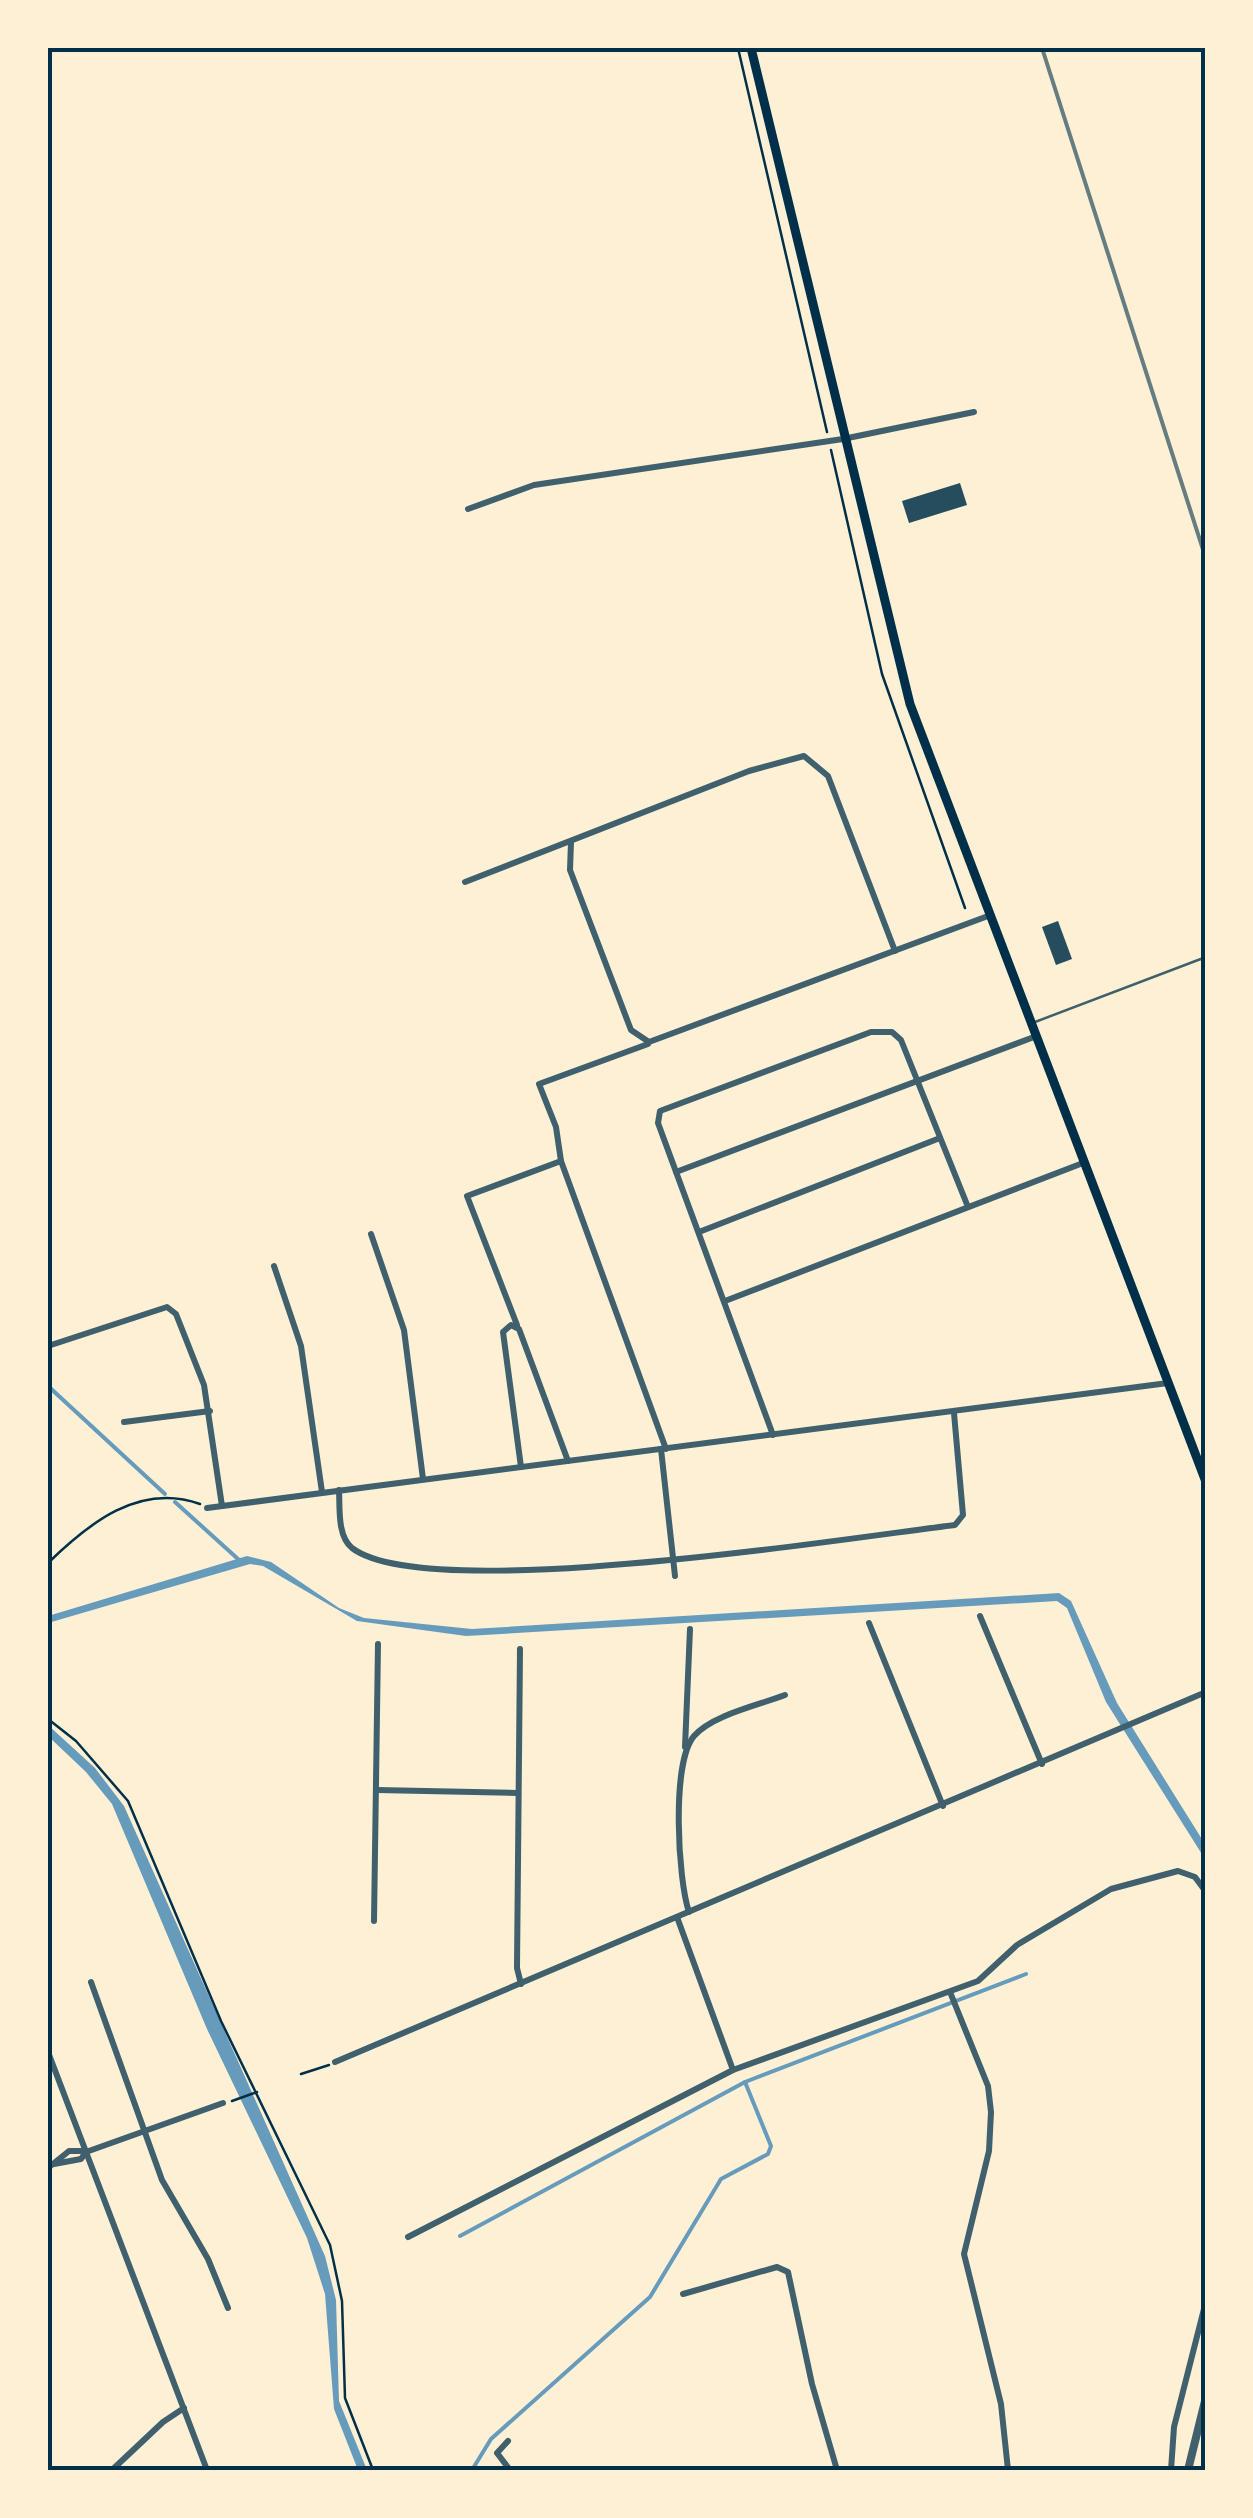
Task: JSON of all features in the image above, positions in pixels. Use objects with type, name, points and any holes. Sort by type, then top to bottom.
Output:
[{"type":"main road","points":[[751,48],[910,704],[1206,1482]]},
{"type":"street","points":[[468,510],[534,485],[843,439],[974,412]]},
{"type":"street","points":[[465,882],[775,762],[797,756],[810,758],[829,779],[894,951]]},
{"type":"street","points":[[571,842],[570,870],[631,1030],[645,1042],[655,1041]]},
{"type":"street","points":[[675,1576],[663,1449],[561,1161],[556,1127],[539,1084],[988,916]]},
{"type":"street","points":[[773,1436],[658,1123],[660,1111],[880,1030],[900,1037],[968,1207]]},
{"type":"street","points":[[676,1172],[1034,1038]]},
{"type":"street","points":[[699,1232],[940,1138]]},
{"type":"street","points":[[561,1161],[467,1196],[568,1462]]},
{"type":"street","points":[[725,1301],[1083,1163]]},
{"type":"street","points":[[371,1234],[404,1330],[423,1480]]},
{"type":"street","points":[[274,1266],[296,1320],[322,1492]]},
{"type":"street","points":[[48,1346],[167,1306],[176,1314],[192,1349],[210,1411],[222,1506]]},
{"type":"street","points":[[519,1329],[511,1324],[503,1332],[521,1467]]},
{"type":"street","points":[[207,1508],[1168,1383]]},
{"type":"street","points":[[124,1422],[210,1411]]},
{"type":"street","points":[[338,1490],[347,1542],[387,1562],[476,1569],[598,1568],[954,1525],[963,1515],[954,1413]]},
{"type":"street","points":[[980,1616],[1042,1764]]},
{"type":"street","points":[[868,1623],[943,1806]]},
{"type":"street","points":[[689,1912],[682,1890],[690,1629]]},
{"type":"street","points":[[374,1921],[378,1644]]},
{"type":"street","points":[[520,1649],[516,1968],[522,1984]]},
{"type":"street","points":[[335,2062],[1206,1692]]},
{"type":"street","points":[[684,1758],[695,1734],[706,1727],[785,1695]]},
{"type":"street","points":[[377,1790],[517,1792]]},
{"type":"street","points":[[408,2237],[733,2070],[952,1998],[978,1981],[1017,1945],[1111,1890],[1178,1871],[1195,1877],[1206,1892]]},
{"type":"street","points":[[677,1917],[733,2070]]},
{"type":"street","points":[[92,1982],[162,2180],[208,2259],[228,2308]]},
{"type":"street","points":[[952,1998],[988,2086],[992,2112],[989,2151],[964,2254],[1001,2404],[1008,2470]]},
{"type":"street","points":[[48,2052],[207,2470]]},
{"type":"street","points":[[51,2166],[81,2159],[86,2152],[223,2102]]},
{"type":"street","points":[[683,2294],[777,2266],[788,2272],[812,2384],[837,2470]]},
{"type":"street","points":[[1171,2470],[1173,2435],[1206,2301]]},
{"type":"street","points":[[1191,2470],[1206,2398]]},
{"type":"street","points":[[112,2470],[163,2422],[184,2408]]},
{"type":"street","points":[[508,2441],[497,2452],[510,2470]]},
{"type":"lane","points":[[1030,1024],[1206,956]]},
{"type":"path","points":[[738,48],[882,674],[965,908]]},
{"type":"path","points":[[48,1563],[88,1524],[118,1508],[170,1498],[207,1508]]},
{"type":"path","points":[[48,1718],[76,1741],[128,1801],[222,2020],[330,2244],[342,2301],[345,2398],[373,2470]]},
{"type":"path","points":[[301,2074],[335,2062]]},
{"type":"path","points":[[237,2100],[257,2092]]},
{"type":"water","points":[[247,1556],[271,1562],[339,1608],[364,1618],[472,1629],[1059,1593],[1071,1601],[1117,1703],[1205,1844],[1205,1859],[1106,1702],[1067,1608],[1057,1601],[466,1636],[357,1621],[263,1566],[250,1564],[48,1623],[48,1616]]},
{"type":"water","points":[[48,1725],[95,1768],[124,1806],[325,2256],[336,2300],[339,2401],[367,2470],[358,2470],[334,2409],[325,2294],[307,2238],[207,2029],[112,1804],[48,1736]]},
{"type":"building","points":[[960,483],[967,505],[909,523],[902,501]]},
{"type":"building","points":[[1058,921],[1072,959],[1056,965],[1042,927]]},
{"type":"waterway","points":[[48,1386],[165,1494]]},
{"type":"waterway","points":[[175,1502],[238,1559]]},
{"type":"waterway","points":[[460,2236],[745,2082],[1026,1974]]},
{"type":"waterway","points":[[472,2470],[491,2439],[650,2297],[721,2179],[768,2154],[771,2146],[745,2082]]},
{"type":"railway","points":[[1042,48],[1206,559]]}]
